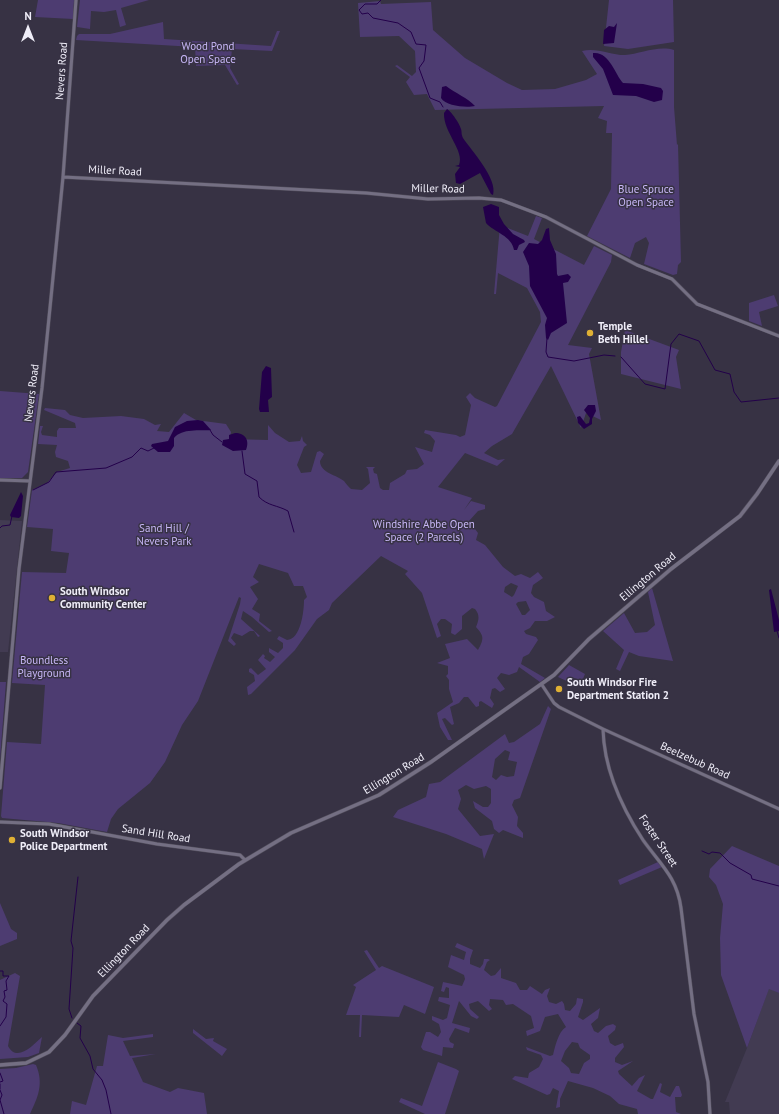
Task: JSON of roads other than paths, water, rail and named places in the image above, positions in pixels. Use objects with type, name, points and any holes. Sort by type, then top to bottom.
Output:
[{"type":"main road","name":"Ellington Road","points":[[0,1065],[26,1063],[49,1052],[65,1035],[93,996],[167,920],[184,905],[244,860],[291,834],[378,795],[431,762],[542,685],[554,675],[589,639],[659,579],[740,516],[779,461]]},
{"type":"street","name":"Nevers Road","points":[[0,788],[19,568],[42,388],[63,177],[76,0]]},
{"type":"street","name":"Miller Road","points":[[63,177],[366,193],[428,199],[479,198],[501,200],[546,217],[637,265],[672,279],[697,304],[779,336]]},
{"type":"street","points":[[0,480],[30,481]]},
{"type":"street","points":[[542,685],[559,707],[603,729]]},
{"type":"street","name":"Beelzebub Road","points":[[603,729],[779,809]]},
{"type":"street","name":"Foster Street","points":[[603,729],[610,767],[618,795],[642,838],[665,867],[680,900],[697,1032],[708,1082],[710,1114]]},
{"type":"street","name":"Sand Hill Road","points":[[0,822],[49,824],[156,844],[238,856],[244,860]]},
{"type":"waterway","points":[[381,0],[377,4],[365,4],[359,10],[362,14],[368,13],[373,18],[398,23],[411,32],[416,44],[426,45],[424,61],[419,68],[430,98],[440,102],[443,107]]},
{"type":"waterway","points":[[621,357],[645,384],[665,389],[671,344],[679,334],[699,341],[715,370],[730,374],[734,392],[741,402],[779,398]]},
{"type":"waterway","points":[[547,338],[546,352],[548,357],[574,361],[604,355],[615,356]]},
{"type":"waterway","points":[[210,430],[213,435],[222,442]]},
{"type":"waterway","points":[[33,490],[49,482],[56,472],[106,468],[132,457],[141,448],[148,451],[154,448]]},
{"type":"waterway","points":[[242,451],[245,474],[257,481],[259,497],[269,504],[288,511],[294,532]]},
{"type":"waterway","points":[[0,528],[2,526],[10,525],[12,516]]},
{"type":"waterway","points":[[777,631],[779,638]]},
{"type":"waterway","points":[[702,851],[709,854],[712,852],[720,853],[730,863],[751,875],[752,879],[779,886]]},
{"type":"waterway","points":[[72,1018],[69,1009],[73,948],[71,941],[78,877]]},
{"type":"waterway","points":[[0,971],[3,971],[3,976],[9,976],[6,981],[7,990],[4,991],[5,997],[3,1001],[7,1004],[6,1017],[0,1026]]},
{"type":"waterway","points":[[77,1023],[81,1026],[80,1038],[90,1056],[93,1069],[102,1080],[106,1090],[111,1114]]},
{"type":"waterway","points":[[0,1073],[3,1081],[0,1082]]},
{"type":"waterway","points":[[0,1084],[0,1089]]},
{"type":"waterway","points":[[0,1090],[2,1095],[0,1100],[4,1114]]},
{"type":"place","name":"Temple Beth Hillel","points":[[590,333]]},
{"type":"place","name":"South Windsor Community Center","points":[[52,598]]},
{"type":"place","name":"South Windsor Fire Department Station 2","points":[[559,689]]},
{"type":"place","name":"South Windsor Police Department","points":[[12,840]]},
{"type":"park label","name":"Wood Pond Open Space","points":[[208,53]]},
{"type":"park label","name":"Blue Spruce Open Space","points":[[646,196]]},
{"type":"park label","name":"Windshire Abbe Open Space (2 Parcels)","points":[[424,531]]},
{"type":"park label","name":"Sand Hill / Nevers Park","points":[[164,535]]},
{"type":"park label","name":"Boundless Playground","points":[[44,667]]}]
